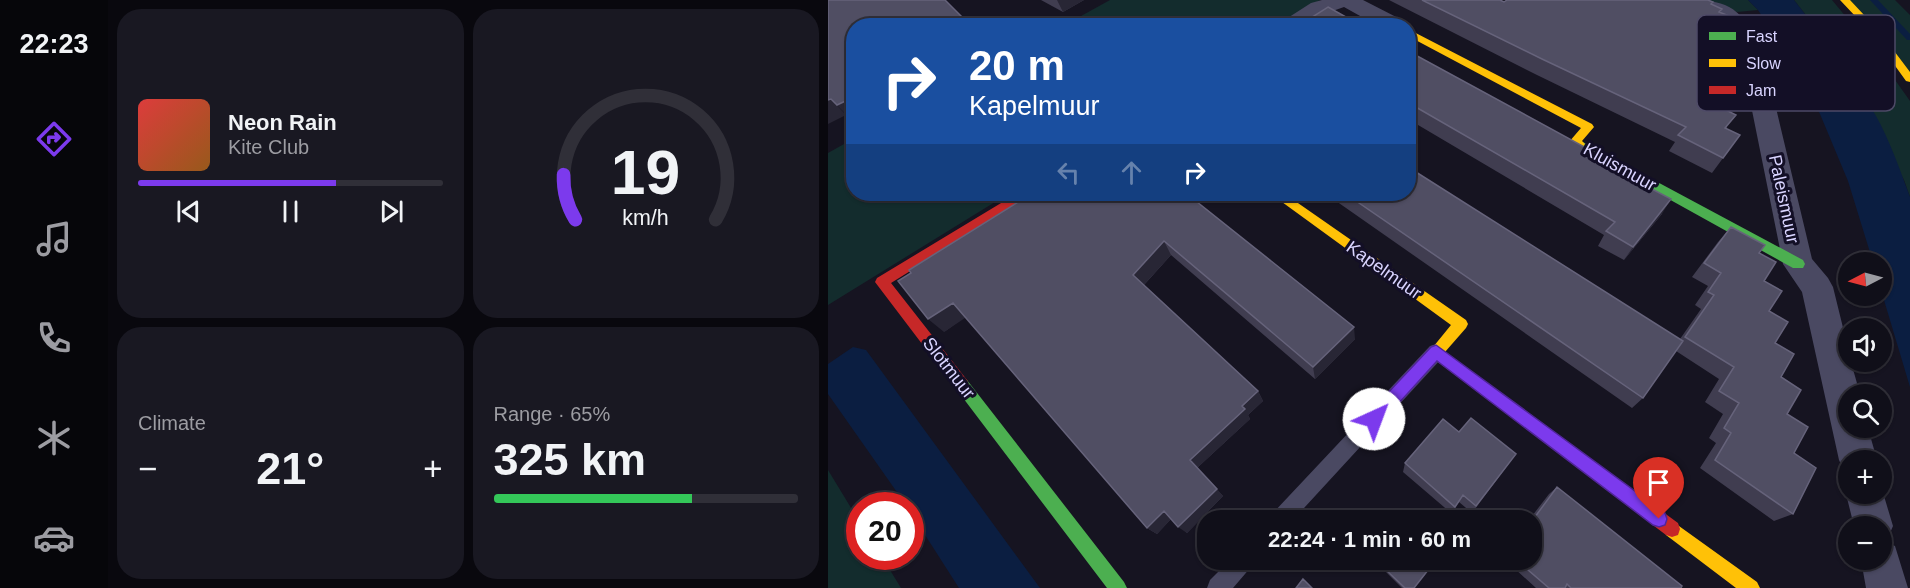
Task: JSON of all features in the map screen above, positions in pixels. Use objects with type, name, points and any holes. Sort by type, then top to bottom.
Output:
[{"type":"street","points":[[1303,18],[1319,8],[1346,0],[1381,18]]},
{"type":"street","name":"Paleismuur","points":[[1695,0],[1728,15]]},
{"type":"street","points":[[1845,0],[1859,15]]},
{"type":"street","name":"Kluismuur","points":[[1416,36],[1588,127],[1575,142],[1798,264]]},
{"type":"street","points":[[1895,59],[1910,79]]},
{"type":"street","name":"Paleismuur","points":[[1764,111],[1798,264],[1818,287],[1840,384]]},
{"type":"street","name":"Slotmuur","points":[[1014,201],[882,282],[1118,588]]},
{"type":"street","name":"Kapelmuur","points":[[1287,201],[1461,324],[1436,352]]},
{"type":"street","points":[[1436,352],[1751,588]]},
{"type":"street","points":[[1883,570],[1887,588]]},
{"type":"lane","name":"Kapelmuur","points":[[1289,510],[1436,352]]},
{"type":"lane","points":[[1218,588],[1235,570]]},
{"type":"green space","points":[[1110,0],[1320,0],[1290,18],[1077,18]]},
{"type":"green space","points":[[1709,0],[1748,0],[1758,10],[1737,12]]},
{"type":"green space","points":[[1794,0],[1832,0],[1844,15],[1806,15]]},
{"type":"green space","points":[[1849,0],[1895,0],[1910,15],[1910,72],[1895,54],[1895,15],[1862,15]]},
{"type":"green space","points":[[1895,80],[1910,101],[1910,197],[1904,180],[1865,111],[1895,111]]},
{"type":"green space","points":[[846,143],[846,201],[997,201],[828,305],[828,153]]},
{"type":"green space","points":[[828,470],[846,500],[846,570],[890,570],[901,588],[828,588]]},
{"type":"water","points":[[1748,0],[1794,0],[1806,15],[1761,15]]},
{"type":"water","points":[[1818,111],[1873,111],[1890,145],[1910,197],[1910,387],[1892,327],[1892,318],[1889,318],[1886,306],[1892,306],[1892,252],[1870,252],[1848,181]]},
{"type":"water","points":[[853,347],[866,350],[1040,588],[959,588],[924,533],[924,492],[897,492],[828,394],[828,364]]},
{"type":"building","points":[[828,0],[945,0],[963,18],[846,18],[846,101],[837,105],[831,99],[828,100]]},
{"type":"building","points":[[1422,0],[1500,0],[1504,2],[1507,0],[1708,0],[1713,2],[1711,4],[1722,9],[1719,12],[1726,15],[1697,15],[1697,111],[1728,111],[1736,115],[1725,128],[1740,135],[1723,158],[1678,135],[1686,127]]},
{"type":"building","points":[[1328,7],[1348,18],[1311,18]]},
{"type":"building","points":[[1416,55],[1634,174],[1631,178],[1671,199],[1633,247],[1606,231],[1615,222],[1416,107]]},
{"type":"building","points":[[1416,172],[1683,341],[1643,398],[1356,201],[1416,201]]},
{"type":"building","points":[[1020,201],[1196,201],[1354,327],[1313,367],[1164,241],[1133,275],[1258,391],[1242,406],[1245,409],[1190,460],[1217,489],[1178,527],[1164,511],[1147,528],[953,303],[928,319],[898,281],[911,273],[909,270]]},
{"type":"building","points":[[1731,227],[1765,245],[1759,253],[1776,262],[1764,281],[1782,291],[1769,311],[1788,322],[1775,343],[1794,354],[1781,377],[1801,390],[1787,414],[1808,427],[1794,453],[1816,468],[1793,514],[1715,460],[1731,433],[1724,428],[1739,403],[1719,391],[1734,367],[1685,337],[1714,295],[1708,292],[1721,273],[1704,263]]},
{"type":"building","points":[[1471,418],[1516,454],[1476,506],[1463,495],[1455,507],[1405,463],[1443,419],[1459,432]]},
{"type":"building","points":[[1557,487],[1682,586],[1681,588],[1571,588],[1567,584],[1565,588],[1549,588],[1528,570],[1542,570],[1542,510],[1540,510]]},
{"type":"building","points":[[1386,570],[1428,570],[1414,588],[1405,588]]},
{"type":"building","points":[[1303,579],[1312,588],[1296,588]]},
{"type":"waterway","points":[[1874,0],[1888,15]]},
{"type":"waterway","points":[[1895,22],[1910,38]]},
{"type":"traffic: fast","points":[[1579,144],[1798,264]]},
{"type":"traffic: fast","points":[[962,385],[1118,588]]},
{"type":"traffic: slow","points":[[1845,0],[1859,15]]},
{"type":"traffic: slow","points":[[1416,36],[1588,127],[1575,142],[1579,144]]},
{"type":"traffic: slow","points":[[1895,59],[1910,79]]},
{"type":"traffic: slow","points":[[1287,201],[1461,324],[1436,352],[1439,354]]},
{"type":"traffic: slow","points":[[1672,529],[1751,588]]},
{"type":"traffic: jam","points":[[962,385],[882,282],[1014,201]]},
{"type":"traffic: jam","points":[[1439,354],[1672,529]]},
{"type":"route","points":[[1374,419],[1436,352],[1659,519]]}]
